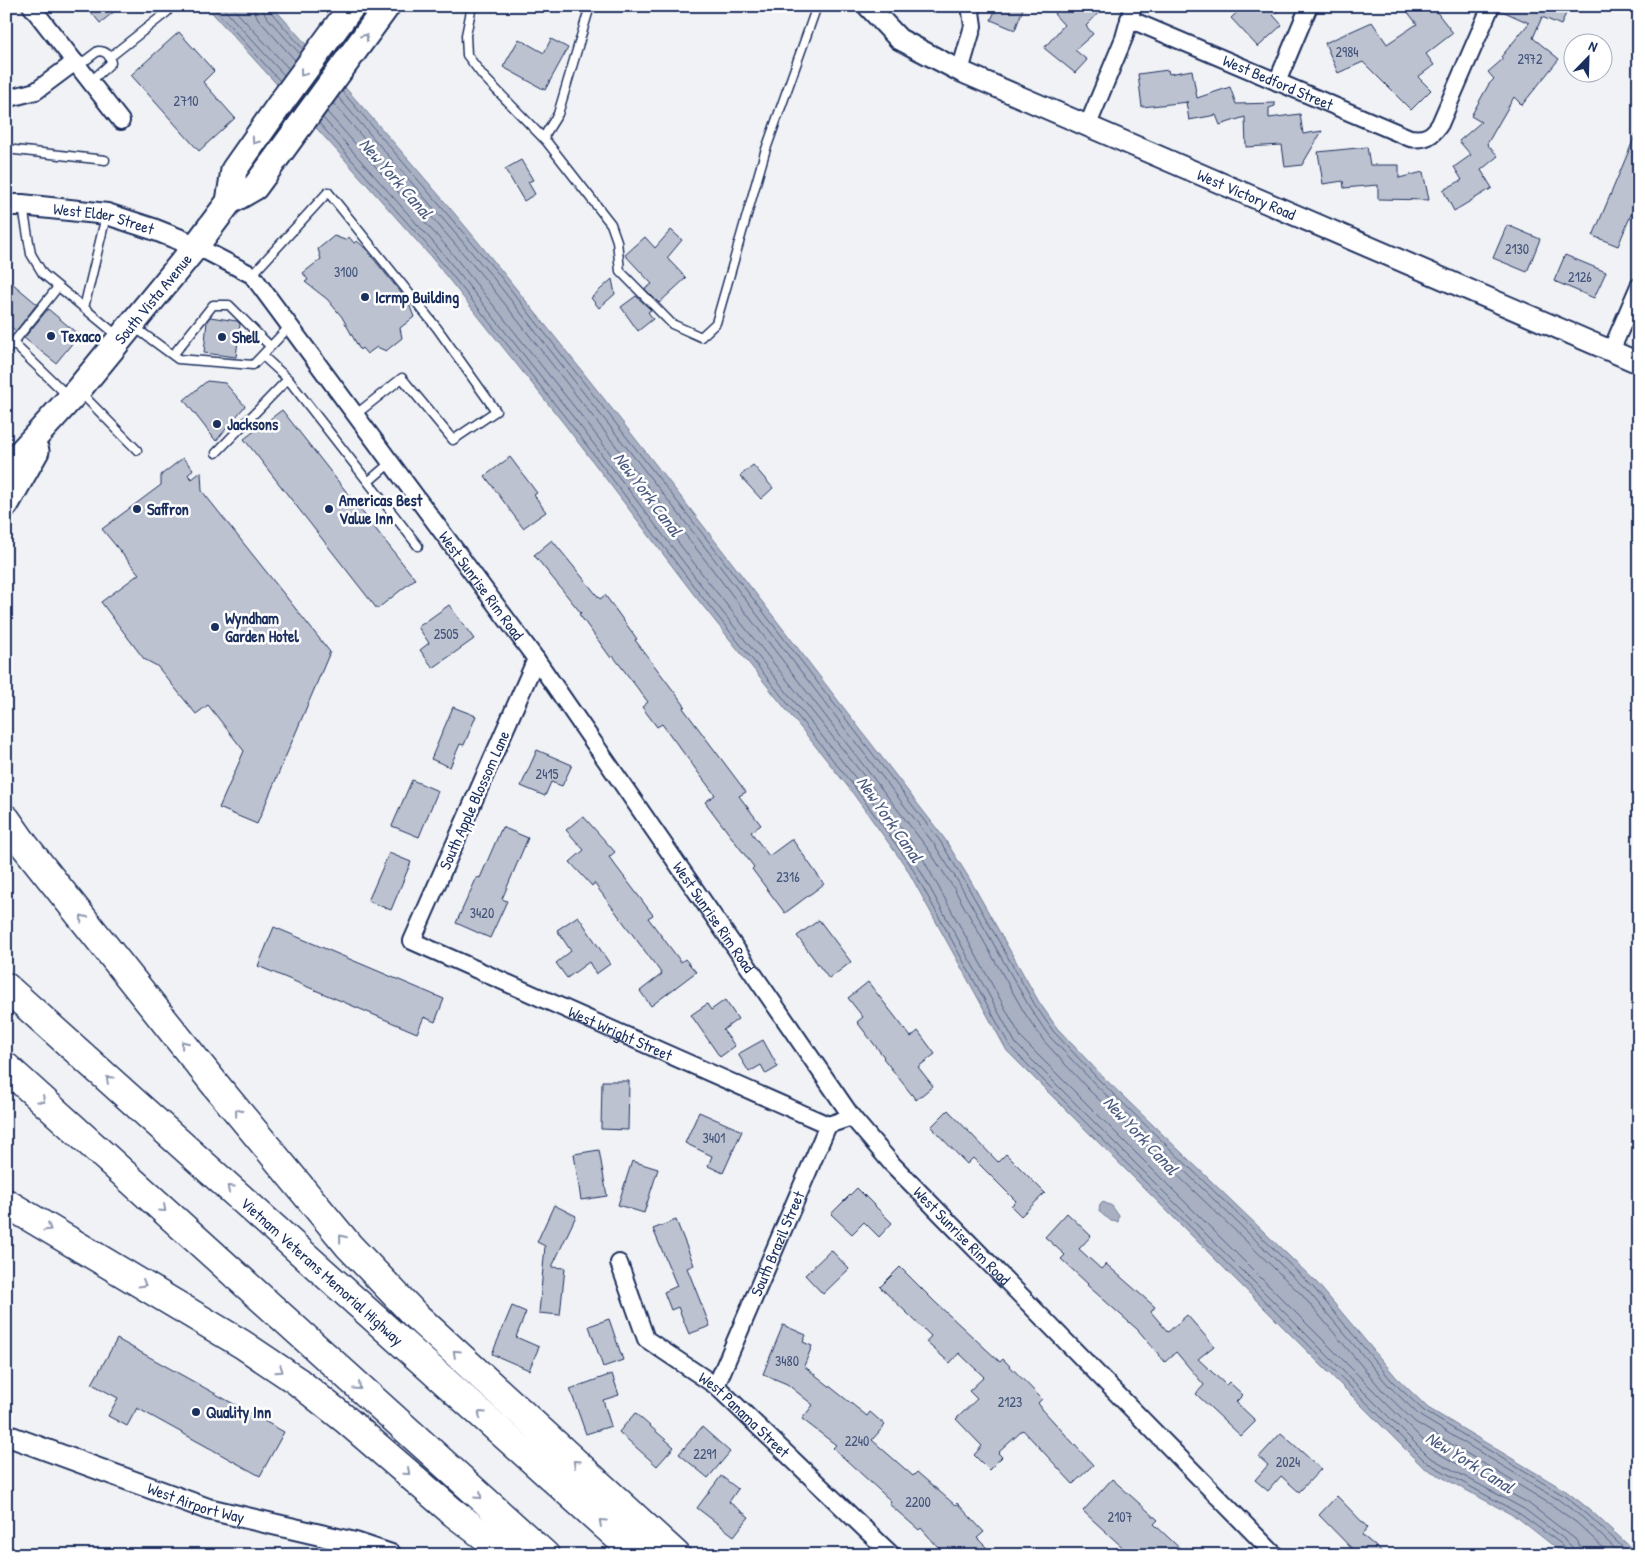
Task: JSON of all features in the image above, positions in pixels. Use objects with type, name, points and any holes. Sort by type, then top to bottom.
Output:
[{"type":"highway","points":[[6,819],[16,838],[214,1083],[349,1246],[417,1317],[676,1555]]},
{"type":"highway","name":"Vietnam Veterans Memorial Highway","points":[[6,987],[638,1555]]},
{"type":"highway","points":[[6,1067],[545,1555]]},
{"type":"highway","points":[[6,1203],[242,1344],[297,1381],[345,1419],[454,1513],[509,1555]]},
{"type":"main road","name":"South Vista Avenue","points":[[229,202],[234,170],[282,100],[352,6]]},
{"type":"main road","name":"South Vista Avenue","points":[[6,469],[69,402],[196,246],[229,202],[255,186],[387,6]]},
{"type":"main road","name":"South Vista Avenue","points":[[6,504],[69,402]]},
{"type":"street","points":[[31,6],[121,121]]},
{"type":"street","name":"West Victory Road","points":[[868,6],[899,39],[960,72],[1639,363]]},
{"type":"street","points":[[960,72],[973,26],[971,12],[973,6]]},
{"type":"street","points":[[1277,82],[1310,6]]},
{"type":"street","name":"West Bedford Street","points":[[1131,12],[1277,82],[1410,138],[1420,139],[1430,137],[1440,124],[1491,6]]},
{"type":"street","points":[[1087,127],[1124,38],[1131,12]]},
{"type":"street","points":[[6,99],[36,91],[76,64]]},
{"type":"street","name":"West Elder Street","points":[[14,205],[106,214],[153,229],[196,246]]},
{"type":"street","name":"West Sunrise Rim Road","points":[[196,246],[252,275],[536,659],[852,1118],[899,1172],[1275,1555]]},
{"type":"street","points":[[1611,351],[1639,286]]},
{"type":"street","name":"South Apple Blossom Lane","points":[[412,941],[536,659]]},
{"type":"street","name":"West Wright Street","points":[[412,941],[828,1126]]},
{"type":"street","points":[[828,1126],[852,1118]]},
{"type":"street","name":"South Brazil Street","points":[[716,1386],[828,1126]]},
{"type":"street","name":"West Panama Street","points":[[619,1263],[646,1338],[716,1386],[892,1555]]},
{"type":"street","name":"West Airport Way","points":[[6,1435],[208,1509],[355,1543],[391,1555]]},
{"type":"lane","points":[[472,6],[466,35],[467,55],[483,76],[543,138],[611,224],[617,241],[620,271],[672,324],[702,337],[716,323],[765,152],[817,6]]},
{"type":"lane","points":[[543,138],[558,114],[590,6]]},
{"type":"lane","points":[[110,57],[167,12]]},
{"type":"lane","points":[[76,64],[98,51],[107,53],[111,63],[90,82]]},
{"type":"lane","points":[[6,149],[106,160]]},
{"type":"lane","points":[[252,275],[328,192],[438,328],[496,411],[453,440],[402,378],[355,415]]},
{"type":"lane","points":[[14,205],[31,254],[43,274],[84,308],[178,359],[254,365],[290,326]]},
{"type":"lane","points":[[84,308],[106,214]]},
{"type":"lane","points":[[6,351],[58,287]]},
{"type":"lane","points":[[173,355],[213,305],[229,305],[270,346]]},
{"type":"lane","points":[[12,343],[69,402],[137,450]]},
{"type":"lane","points":[[262,356],[288,379],[418,546]]},
{"type":"lane","points":[[216,453],[288,379]]},
{"type":"lane","points":[[368,482],[390,462]]},
{"type":"shaded area","points":[[364,6],[374,6],[349,40],[343,35]]},
{"type":"water","name":"New York Canal","points":[[206,6],[272,6],[388,136],[473,236],[669,481],[944,838],[969,878],[1039,1002],[1057,1028],[1103,1077],[1317,1283],[1396,1377],[1428,1408],[1566,1491],[1589,1509],[1639,1555],[1565,1555],[1518,1518],[1423,1467],[1007,1051],[906,867],[849,788],[695,596],[565,425],[431,257]]},
{"type":"water","points":[[1103,1202],[1112,1206],[1119,1216],[1118,1222],[1111,1221],[1100,1212],[1100,1205]]},
{"type":"building","points":[[86,6],[121,6],[100,23]]},
{"type":"building","points":[[997,6],[1024,6],[1015,30],[991,20]]},
{"type":"building","points":[[1063,6],[1105,6],[1086,26],[1093,34],[1075,50],[1087,60],[1075,73],[1044,48],[1064,25],[1054,14]]},
{"type":"building","points":[[1244,6],[1284,6],[1273,15],[1282,25],[1258,47],[1231,18]]},
{"type":"building","points":[[1403,6],[1432,6],[1453,33],[1426,54],[1434,65],[1418,77],[1431,90],[1411,110],[1363,62],[1338,73],[1325,43],[1372,22],[1387,44],[1417,24]]},
{"type":"building","points":[[1501,6],[1569,6],[1561,25],[1542,17],[1533,38],[1559,59],[1522,105],[1514,97],[1487,144],[1498,156],[1481,170],[1492,188],[1454,211],[1443,190],[1462,180],[1454,167],[1471,155],[1459,141],[1481,122],[1471,116],[1489,84],[1494,79],[1488,72],[1503,59],[1501,57],[1529,23],[1500,10]]},
{"type":"building","points":[[179,32],[214,71],[203,82],[235,118],[199,151],[131,75]]},
{"type":"building","points":[[519,39],[544,53],[551,39],[568,48],[545,90],[503,67]]},
{"type":"building","points":[[1168,70],[1169,74],[1192,70],[1197,98],[1230,87],[1236,104],[1275,103],[1275,106],[1269,108],[1269,118],[1300,114],[1303,134],[1322,131],[1302,165],[1285,167],[1282,145],[1246,147],[1245,117],[1220,125],[1216,115],[1189,120],[1186,102],[1142,107],[1138,74]]},
{"type":"building","points":[[1638,129],[1639,189],[1633,204],[1635,205],[1618,246],[1593,236]]},
{"type":"building","points":[[1367,147],[1370,165],[1399,165],[1399,178],[1423,172],[1429,200],[1378,199],[1378,185],[1344,188],[1343,181],[1323,184],[1318,152]]},
{"type":"building","points":[[521,160],[533,180],[528,182],[535,194],[524,201],[505,169]]},
{"type":"building","points":[[1507,225],[1540,239],[1527,272],[1493,258]]},
{"type":"building","points":[[671,230],[682,240],[667,258],[686,278],[659,303],[645,289],[652,284],[625,255],[645,237],[655,248]]},
{"type":"building","name":"Icrmp Building","points":[[334,236],[345,240],[349,237],[354,243],[357,241],[364,247],[409,304],[414,317],[400,328],[402,338],[386,351],[377,347],[367,354],[362,348],[360,350],[342,317],[327,299],[305,282],[308,280],[303,273],[321,259],[318,249]]},
{"type":"building","points":[[1565,255],[1606,272],[1594,298],[1554,281]]},
{"type":"building","points":[[6,278],[37,304],[16,331],[6,323]]},
{"type":"building","points":[[612,279],[615,294],[599,308],[591,298]]},
{"type":"building","points":[[636,296],[651,310],[648,312],[653,319],[638,331],[621,307]]},
{"type":"building","name":"Texaco","points":[[48,309],[79,335],[56,363],[24,338]]},
{"type":"building","name":"Shell","points":[[210,317],[237,321],[240,324],[236,357],[204,353],[207,321]]},
{"type":"building","name":"Jacksons","points":[[207,381],[225,383],[245,406],[216,441],[184,400]]},
{"type":"building","name":"Americas Best Value Inn","points":[[282,410],[415,579],[377,609],[244,439]]},
{"type":"building","points":[[510,457],[537,493],[534,495],[546,512],[523,528],[485,476]]},
{"type":"building","name":"Wyndham Garden Hotel","points":[[183,458],[193,469],[188,475],[192,479],[201,472],[202,491],[330,652],[257,824],[219,808],[244,751],[208,705],[196,714],[157,666],[144,659],[101,602],[139,574],[102,529],[161,485],[161,475]]},
{"type":"building","points":[[753,465],[773,488],[761,499],[740,476]]},
{"type":"building","points":[[552,540],[600,599],[605,595],[637,639],[635,640],[685,706],[683,708],[746,792],[739,796],[761,825],[751,832],[769,856],[792,839],[824,884],[785,913],[752,869],[754,867],[705,802],[715,795],[662,724],[657,727],[642,707],[648,702],[613,656],[611,658],[579,614],[581,613],[534,555]]},
{"type":"building","points":[[449,605],[474,639],[433,668],[420,650],[429,643],[418,627]]},
{"type":"building","points":[[453,707],[476,716],[464,745],[460,744],[450,767],[431,759]]},
{"type":"building","points":[[537,750],[572,765],[562,786],[551,782],[545,796],[521,786]]},
{"type":"building","points":[[412,780],[438,791],[419,837],[392,826]]},
{"type":"building","points":[[583,816],[615,852],[609,857],[653,915],[648,918],[681,962],[685,959],[696,972],[651,1006],[640,991],[662,974],[594,883],[592,886],[570,862],[584,850],[566,830]]},
{"type":"building","points":[[502,827],[528,838],[502,899],[507,901],[490,938],[456,923],[477,877],[480,878]]},
{"type":"building","points":[[389,853],[411,862],[391,910],[368,901]]},
{"type":"building","points":[[578,916],[610,964],[596,974],[589,962],[567,978],[556,963],[571,951],[557,930]]},
{"type":"building","points":[[819,920],[851,962],[829,979],[797,936]]},
{"type":"building","points":[[274,927],[444,999],[435,1022],[424,1017],[417,1033],[258,966]]},
{"type":"building","points":[[868,982],[911,1037],[918,1031],[935,1054],[918,1067],[933,1086],[916,1100],[857,1022],[863,1017],[848,998]]},
{"type":"building","points":[[725,1000],[738,1019],[723,1030],[735,1046],[720,1057],[691,1015],[707,1004],[711,1010]]},
{"type":"building","points":[[763,1040],[778,1067],[766,1074],[761,1065],[749,1072],[738,1054]]},
{"type":"building","points":[[602,1081],[629,1081],[628,1130],[601,1129]]},
{"type":"building","points":[[948,1110],[998,1162],[1006,1154],[1045,1193],[1021,1216],[1011,1206],[1016,1201],[973,1158],[967,1164],[931,1127]]},
{"type":"building","points":[[699,1112],[742,1131],[723,1173],[708,1166],[712,1156],[685,1143]]},
{"type":"building","points":[[599,1150],[607,1196],[581,1200],[574,1154]]},
{"type":"building","points":[[632,1161],[658,1169],[644,1213],[618,1205]]},
{"type":"building","points":[[857,1188],[892,1223],[879,1237],[864,1222],[852,1234],[831,1214]]},
{"type":"building","points":[[554,1205],[576,1216],[552,1267],[565,1268],[560,1315],[539,1313],[545,1246],[537,1242]]},
{"type":"building","points":[[1067,1213],[1091,1236],[1079,1249],[1101,1269],[1106,1264],[1155,1307],[1151,1312],[1168,1332],[1187,1315],[1214,1346],[1198,1359],[1226,1385],[1229,1382],[1243,1395],[1236,1402],[1256,1421],[1241,1436],[1196,1394],[1204,1385],[1176,1352],[1165,1362],[1138,1330],[1061,1259],[1065,1255],[1045,1237]]},
{"type":"building","points":[[676,1220],[694,1265],[687,1268],[710,1326],[689,1334],[678,1307],[671,1310],[664,1292],[677,1286],[653,1229]]},
{"type":"building","points":[[831,1250],[849,1269],[823,1294],[805,1275]]},
{"type":"building","points":[[900,1267],[1000,1362],[1003,1359],[1042,1399],[1038,1403],[1043,1410],[1093,1465],[1073,1484],[1023,1430],[998,1453],[1002,1457],[989,1470],[974,1455],[982,1446],[956,1419],[977,1399],[969,1391],[984,1377],[959,1353],[950,1363],[926,1342],[931,1336],[880,1287]]},
{"type":"building","points":[[512,1306],[526,1312],[516,1337],[539,1347],[529,1370],[492,1354]]},
{"type":"building","points":[[609,1319],[623,1360],[603,1367],[589,1326]]},
{"type":"building","points":[[783,1325],[806,1335],[803,1342],[812,1346],[804,1366],[867,1416],[870,1412],[885,1425],[872,1440],[913,1476],[917,1472],[955,1505],[957,1503],[984,1532],[977,1538],[994,1555],[945,1555],[921,1528],[919,1530],[889,1504],[891,1501],[833,1448],[836,1445],[802,1419],[813,1405],[787,1384],[763,1374]]},
{"type":"building","name":"Quality Inn","points":[[117,1339],[284,1432],[260,1476],[137,1408],[127,1426],[108,1416],[118,1398],[92,1384]]},
{"type":"building","points":[[612,1374],[619,1395],[603,1400],[611,1426],[586,1434],[570,1389]]},
{"type":"building","points":[[635,1413],[674,1447],[657,1466],[619,1432]]},
{"type":"building","points":[[702,1427],[730,1452],[708,1478],[679,1454]]},
{"type":"building","points":[[1281,1433],[1321,1469],[1299,1492],[1281,1476],[1268,1491],[1255,1480],[1268,1465],[1259,1457]]},
{"type":"building","points":[[721,1476],[738,1489],[729,1502],[749,1517],[734,1536],[697,1508]]},
{"type":"building","points":[[1112,1479],[1158,1520],[1154,1524],[1187,1555],[1131,1555],[1083,1511]]},
{"type":"building","points":[[1337,1496],[1368,1528],[1362,1535],[1386,1555],[1358,1555],[1319,1515]]},
{"type":"place","name":"Icrmp Building","points":[[365,297]]},
{"type":"place","name":"Texaco","points":[[51,336]]},
{"type":"place","name":"Shell","points":[[222,337]]},
{"type":"place","name":"Jacksons","points":[[217,424]]},
{"type":"place","name":"Saffron","points":[[137,509]]},
{"type":"place","name":"Americas Best Value Inn","points":[[329,509]]},
{"type":"place","name":"Wyndham Garden Hotel","points":[[215,627]]},
{"type":"place","name":"Quality Inn","points":[[196,1412]]}]
